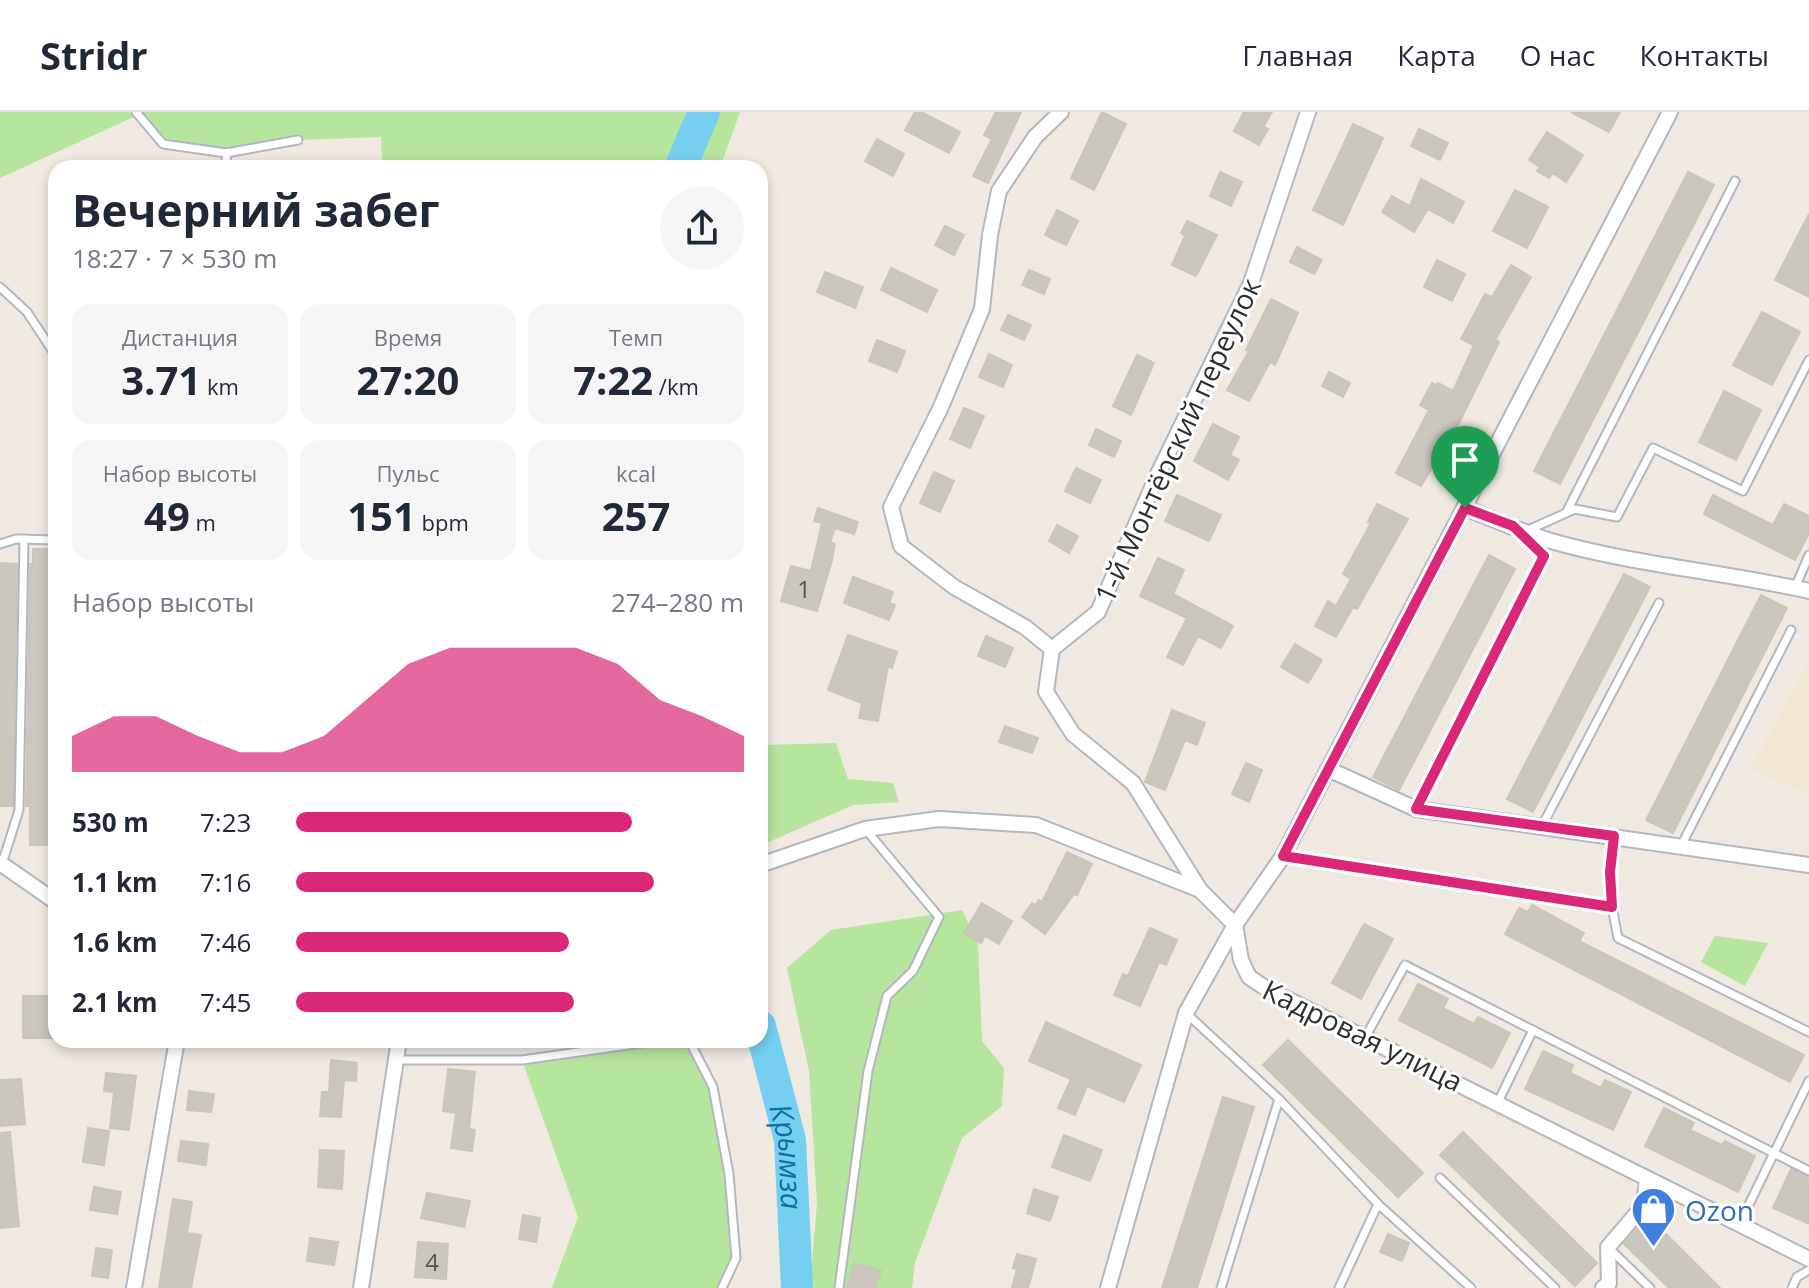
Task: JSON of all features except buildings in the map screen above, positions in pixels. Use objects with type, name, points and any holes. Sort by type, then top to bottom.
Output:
[{"type":"street","points":[[1061,112],[1035,137],[999,191],[990,235],[982,309],[940,409],[891,507],[901,546],[954,587],[1025,627],[1052,649],[1046,692],[1073,734],[1133,783],[1200,890],[1235,925]]},
{"type":"street","name":"1-й Монтёрский переулок","points":[[1052,649],[1098,612],[1157,476],[1251,283],[1308,112]]},
{"type":"street","points":[[1108,1288],[1186,1013],[1235,925],[1283,856],[1670,112]]},
{"type":"street","points":[[1465,508],[1550,541],[1676,568],[1802,590]]},
{"type":"street","points":[[1328,769],[1416,809],[1809,865]]},
{"type":"street","points":[[768,862],[865,829],[939,819],[1036,825],[1200,890]]},
{"type":"street","points":[[1,863],[48,896]]},
{"type":"street","name":"Кадровая улица","points":[[1235,925],[1241,960],[1249,977],[1267,989],[1809,1259]]},
{"type":"street","points":[[134,1288],[176,1048]]},
{"type":"street","points":[[361,1288],[398,1048]]},
{"type":"street","points":[[1603,1288],[1609,1283],[1608,1247],[1644,1205],[1647,1179]]},
{"type":"lane","points":[[136,112],[163,144],[226,153],[298,140]]},
{"type":"lane","points":[[226,153],[226,160]]},
{"type":"lane","points":[[1567,512],[1735,181]]},
{"type":"lane","points":[[0,287],[27,312],[48,344]]},
{"type":"lane","points":[[1416,809],[1544,556],[1520,528],[1575,509],[1617,517],[1653,448],[1743,491],[1809,360]]},
{"type":"lane","points":[[0,544],[24,539],[48,540]]},
{"type":"lane","points":[[1,863],[19,810],[24,539]]},
{"type":"lane","points":[[1802,590],[1809,555]]},
{"type":"lane","points":[[1542,826],[1659,603]]},
{"type":"lane","points":[[1681,846],[1791,630]]},
{"type":"lane","points":[[839,1288],[868,1071],[887,996],[913,971],[939,917],[865,829]]},
{"type":"lane","points":[[1614,836],[1610,872],[1618,938],[1809,1032]]},
{"type":"lane","points":[[1283,856],[1612,907]]},
{"type":"lane","points":[[1366,1036],[1405,965],[1809,1171]]},
{"type":"lane","points":[[1186,1013],[1279,1099],[1378,1204],[1471,1288]]},
{"type":"lane","points":[[1498,1102],[1533,1030]]},
{"type":"lane","points":[[396,1060],[522,1060],[607,1048]]},
{"type":"lane","points":[[693,1048],[713,1087],[729,1174],[736,1258],[722,1288]]},
{"type":"lane","points":[[1740,1223],[1809,1081]]},
{"type":"lane","points":[[1221,1288],[1279,1099]]},
{"type":"lane","points":[[1440,1178],[1555,1288]]},
{"type":"lane","points":[[1339,1288],[1378,1204]]},
{"type":"lane","points":[[1608,1247],[1650,1288]]},
{"type":"lane","points":[[1792,1288],[1797,1277],[1809,1270]]},
{"type":"shaded area","points":[[1809,661],[1809,796],[1751,768]]},
{"type":"green space","points":[[0,112],[740,112],[723,160],[382,160],[381,137],[298,140],[226,153],[163,144],[138,115],[0,178]]},
{"type":"green space","points":[[836,743],[848,779],[893,783],[899,802],[853,805],[768,842],[768,745]]},
{"type":"green space","points":[[962,910],[978,944],[982,1041],[1004,1068],[1002,1106],[962,1138],[915,1263],[912,1288],[810,1288],[817,1203],[809,1071],[787,968],[831,930]]},
{"type":"green space","points":[[1715,936],[1768,943],[1745,986],[1701,962]]},
{"type":"green space","points":[[607,1048],[693,1048],[713,1087],[729,1174],[736,1258],[722,1288],[552,1288],[578,1217],[522,1060]]},
{"type":"waterway","name":"Крымза","points":[[683,160],[704,112]]},
{"type":"waterway","name":"Крымза","points":[[766,1048],[790,1140],[797,1288]]},
{"type":"place","name":"Ozon","points":[[1654,1249]]},
{"type":"route","points":[[1465,508],[1513,526],[1544,556],[1416,809],[1614,836],[1610,872],[1612,907],[1283,856],[1465,508]]}]
